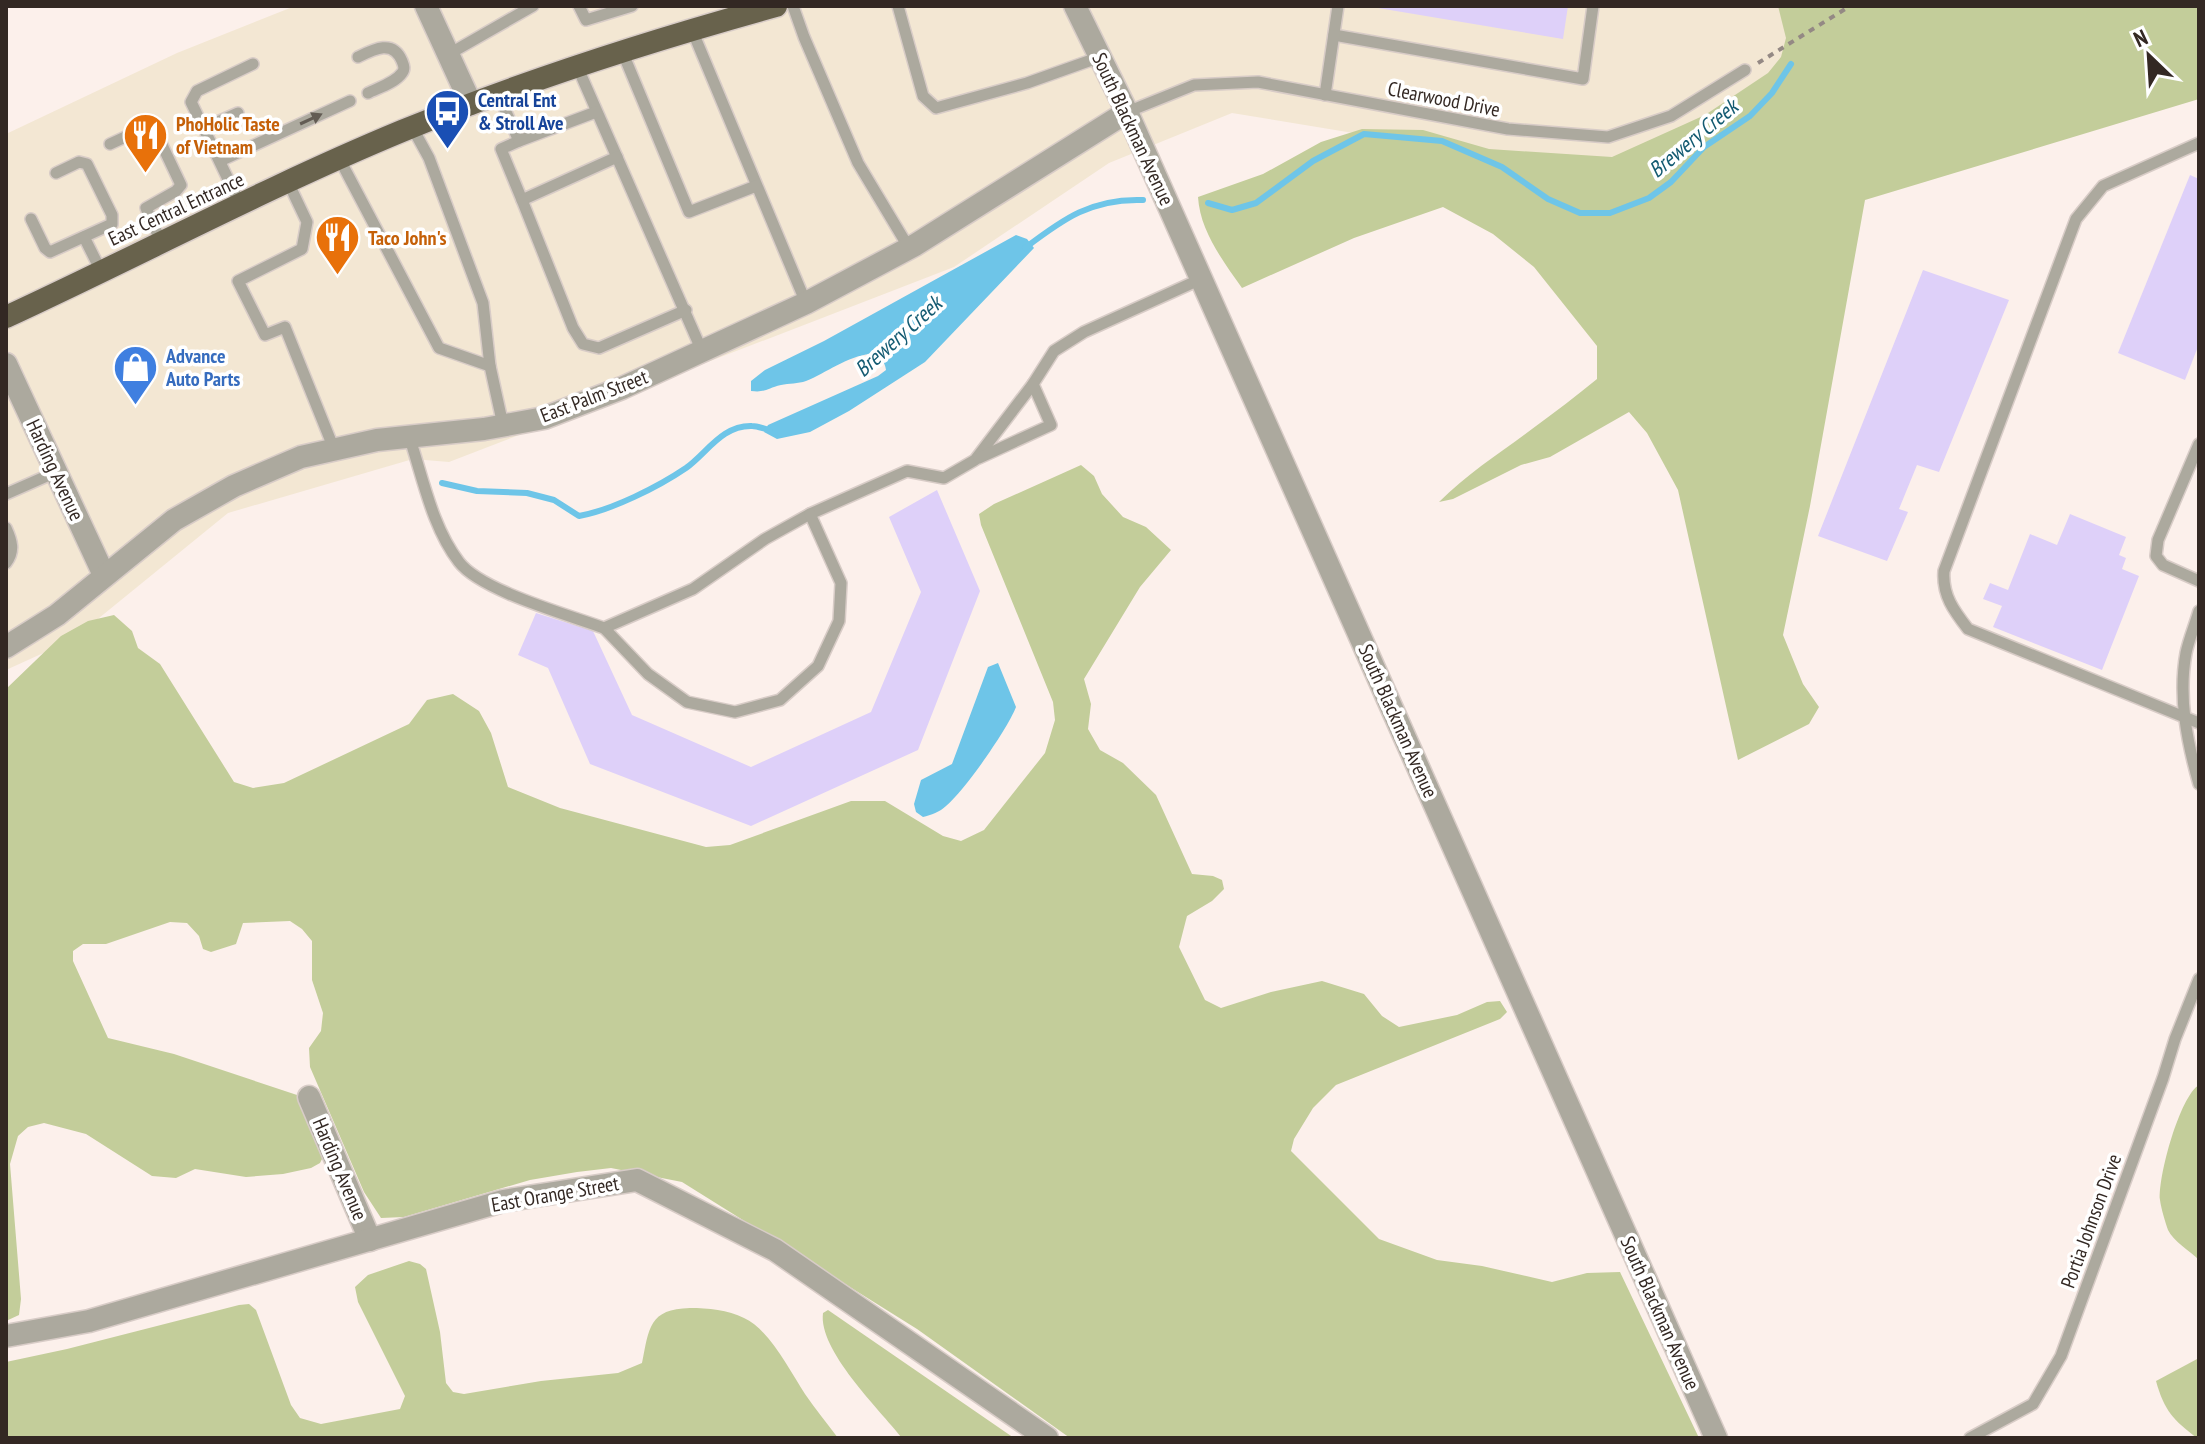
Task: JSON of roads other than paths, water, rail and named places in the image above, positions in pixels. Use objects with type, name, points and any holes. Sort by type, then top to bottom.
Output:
[{"type":"highway","name":"East Central Entrance","points":[[10,312],[412,127],[622,51],[776,6]]},
{"type":"street","points":[[426,6],[471,104]]},
{"type":"street","name":"South Blackman Avenue","points":[[1075,6],[1127,112],[1716,1438]]},
{"type":"street","name":"East Palm Street","points":[[6,647],[57,615],[174,520],[222,493],[301,457],[377,440],[544,418],[622,388],[806,303],[909,248],[1127,112]]},
{"type":"street","name":"Harding Avenue","points":[[6,364],[104,575]]},
{"type":"street","name":"Harding Avenue","points":[[309,1097],[370,1240]]},
{"type":"street","name":"East Orange Street","points":[[6,1336],[89,1321],[503,1201],[637,1180],[775,1250],[1047,1438]]},
{"type":"lane","points":[[449,54],[533,6]]},
{"type":"lane","points":[[579,6],[586,20],[632,6]]},
{"type":"lane","points":[[793,6],[858,163],[909,248]]},
{"type":"lane","points":[[898,6],[923,96],[936,108],[1027,83],[1100,57]]},
{"type":"lane","points":[[1325,95],[1338,6]]},
{"type":"lane","points":[[1334,35],[1583,79],[1593,6]]},
{"type":"lane","points":[[692,30],[806,303]]},
{"type":"lane","points":[[358,57],[379,47],[388,47],[397,52],[404,66],[394,81],[368,93]]},
{"type":"lane","points":[[622,51],[689,212],[756,186]]},
{"type":"lane","points":[[240,204],[191,102],[197,91],[253,64]]},
{"type":"lane","points":[[577,66],[702,351]]},
{"type":"lane","name":"Clearwood Drive","points":[[1127,112],[1194,85],[1258,82],[1508,129],[1608,137],[1671,116],[1745,70]]},
{"type":"lane","points":[[498,94],[519,141]]},
{"type":"lane","points":[[220,161],[350,101]]},
{"type":"lane","points":[[596,112],[501,149],[573,328],[583,344],[599,348],[686,310]]},
{"type":"lane","points":[[204,128],[238,113]]},
{"type":"lane","points":[[110,144],[147,127],[154,128],[181,185],[146,208],[161,242]]},
{"type":"lane","points":[[412,127],[429,158],[483,303],[490,366],[503,425]]},
{"type":"lane","points":[[2199,143],[2103,186],[2076,219],[1944,571],[1943,582],[1950,605],[1968,629],[2199,723]]},
{"type":"lane","points":[[522,200],[617,157]]},
{"type":"lane","points":[[339,158],[439,348],[490,366]]},
{"type":"lane","points":[[31,219],[50,252],[112,224],[112,215],[87,164],[79,162],[56,173]]},
{"type":"lane","points":[[288,182],[307,222],[302,249],[238,281],[265,335],[285,327],[334,449]]},
{"type":"lane","points":[[84,237],[101,271]]},
{"type":"lane","points":[[975,460],[1054,351],[1084,332],[1201,279]]},
{"type":"lane","points":[[604,628],[693,589],[765,539],[810,514],[907,471],[944,478],[1051,425],[1033,384]]},
{"type":"lane","points":[[409,436],[440,528],[461,564],[493,587],[604,628],[648,674],[687,702],[735,712],[780,700],[818,666],[839,621],[841,583],[810,514]]},
{"type":"lane","points":[[2199,444],[2158,540],[2156,556],[2163,565],[2199,581]]},
{"type":"lane","points":[[6,494],[56,472]]},
{"type":"lane","points":[[6,528],[12,554],[6,563]]},
{"type":"lane","points":[[2199,611],[2186,654],[2184,716],[2199,784]]},
{"type":"lane","name":"Portia Johnson Drive","points":[[1970,1438],[2033,1404],[2061,1356],[2199,979]]},
{"type":"water","points":[[1016,235],[1027,239],[1034,248],[925,362],[810,432],[777,439],[764,432],[768,425],[886,370],[876,355],[862,355],[803,382],[751,391],[751,381],[765,370],[824,341]]},
{"type":"water","points":[[998,663],[1016,707],[1004,730],[964,787],[941,810],[923,817],[916,812],[914,804],[921,780],[952,764],[988,667]]},
{"type":"waterway","name":"Brewery Creek","points":[[1208,203],[1232,210],[1256,203],[1313,161],[1364,134],[1442,141],[1502,167],[1548,199],[1580,213],[1610,213],[1649,198],[1671,182],[1704,147],[1750,116],[1772,93],[1791,64]]},
{"type":"waterway","name":"Brewery Creek","points":[[1025,248],[1079,212],[1108,203],[1143,200]]},
{"type":"waterway","name":"Brewery Creek","points":[[442,483],[477,491],[527,493],[554,500],[579,516],[620,503],[662,483],[686,468],[732,430],[752,426],[770,430]]},
{"type":"place","name":"Central Ent & Stroll Ave","points":[[447,151]]},
{"type":"place","name":"PhoHolic Taste of Vietnam","points":[[145,174]]},
{"type":"place","name":"Taco John's","points":[[337,277]]},
{"type":"place","name":"Advance Auto Parts","points":[[135,407]]}]
